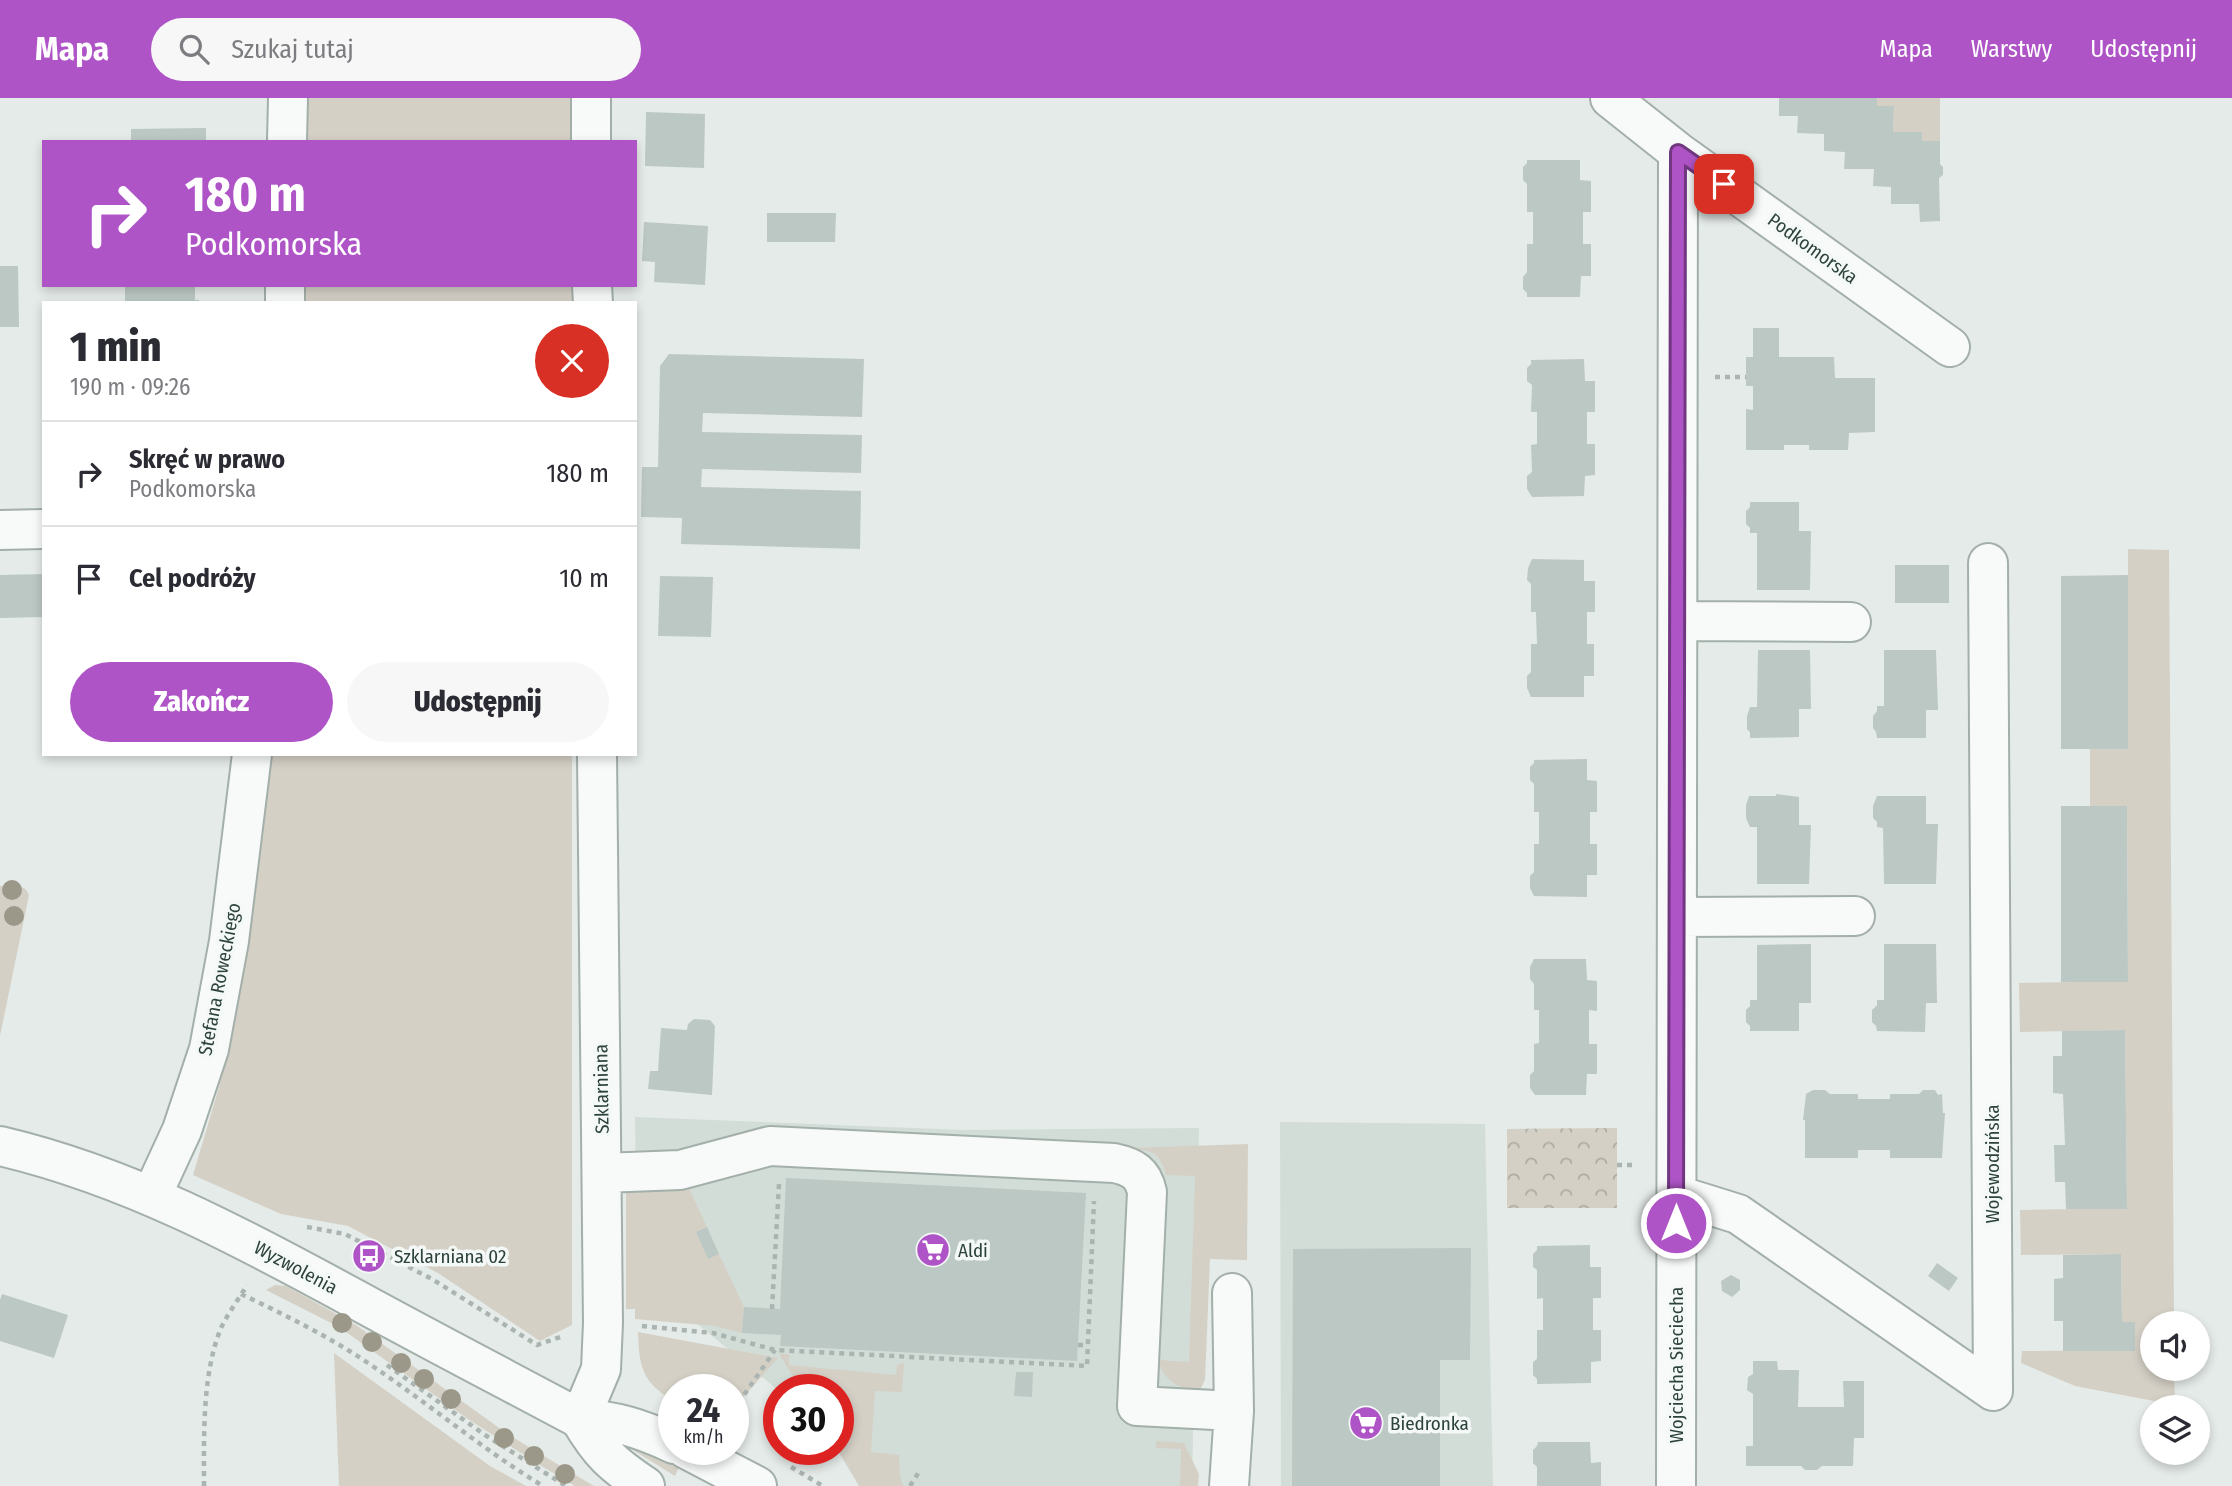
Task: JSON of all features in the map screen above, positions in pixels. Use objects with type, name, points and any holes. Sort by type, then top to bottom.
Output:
[{"type":"street","points":[[287,140],[288,98]]},
{"type":"street","points":[[591,98],[591,140]]},
{"type":"street","name":"Podkomorska","points":[[1610,98],[1678,152],[1950,347]]},
{"type":"street","name":"Wojciecha Sieciecha","points":[[1676,1486],[1678,152]]},
{"type":"street","points":[[0,530],[42,529]]},
{"type":"street","name":"Wojewodzińska","points":[[1676,1195],[1738,1214],[1993,1391],[1988,563]]},
{"type":"street","points":[[1678,621],[1851,622]]},
{"type":"street","name":"Stefana Roweckiego","points":[[152,1195],[182,1130],[209,1049],[229,941],[252,756]]},
{"type":"street","name":"Szklarniana","points":[[580,1419],[601,1369],[603,1323],[597,756]]},
{"type":"street","points":[[1677,917],[1854,916]]},
{"type":"street","name":"Wyzwolenia","points":[[0,1146],[152,1195],[222,1227],[580,1419],[607,1420],[658,1437]]},
{"type":"street","points":[[603,1173],[681,1170],[771,1146],[1115,1163],[1128,1166],[1139,1172],[1145,1181],[1147,1192],[1137,1406],[1234,1411]]},
{"type":"street","points":[[1229,1486],[1234,1411],[1232,1293]]},
{"type":"street","points":[[580,1419],[598,1449],[623,1472],[645,1486]]},
{"type":"street","points":[[717,1465],[757,1486]]},
{"type":"path","points":[[1711,377],[1746,377]]},
{"type":"path","points":[[772,1308],[780,1171]]},
{"type":"path","points":[[298,1225],[345,1234],[432,1279],[537,1345],[577,1331],[582,1323],[603,1323],[713,1333],[775,1350],[1087,1366],[1095,1188]]},
{"type":"path","points":[[204,1486],[204,1423],[212,1365],[222,1328],[241,1294],[249,1282],[257,1288]]},
{"type":"path","points":[[241,1294],[347,1349],[487,1450],[543,1486]]},
{"type":"path","points":[[1078,1345],[1088,1345]]},
{"type":"path","points":[[749,1388],[775,1350]]},
{"type":"path","points":[[384,1362],[485,1435],[566,1486]]},
{"type":"path","points":[[910,1486],[919,1472]]},
{"type":"shaded area","points":[[635,1117],[963,1130],[1199,1128],[1192,1486],[897,1486],[881,1474],[854,1421],[854,1374],[763,1374],[763,1378],[672,1303],[637,1257]]},
{"type":"shaded area","points":[[1280,1122],[1485,1124],[1493,1486],[1281,1486]]},
{"type":"green space","points":[[305,98],[573,98],[573,140],[304,140]]},
{"type":"green space","points":[[1877,98],[1940,98],[1940,141],[1922,141],[1922,132],[1893,132],[1894,106],[1877,106]]},
{"type":"green space","points":[[299,287],[573,287],[573,301],[299,301]]},
{"type":"green space","points":[[2128,549],[2169,550],[2174,1311],[2140,1311],[2140,1381],[2174,1381],[2175,1395],[2140,1395],[2140,1398],[2075,1386],[2021,1363],[2022,1351],[2135,1350],[2135,1322],[2122,1322],[2121,1254],[2021,1255],[2020,1210],[2127,1208],[2125,1030],[2020,1032],[2019,983],[2128,981],[2127,807],[2090,806],[2090,749],[2128,749]]},
{"type":"green space","points":[[268,756],[572,756],[572,1325],[540,1341],[438,1273],[348,1226],[281,1214],[193,1175],[219,1087],[243,975]]},
{"type":"green space","points":[[0,886],[21,887],[29,895],[0,1036]]},
{"type":"green space","points":[[1617,1128],[1617,1208],[1507,1208],[1507,1129]]},
{"type":"green space","points":[[1248,1144],[1247,1260],[1210,1259],[1205,1380],[1201,1388],[1187,1388],[1168,1379],[1158,1360],[1189,1362],[1195,1176],[1166,1175],[1161,1161],[1153,1153],[1127,1148]]},
{"type":"green space","points":[[685,1180],[707,1227],[696,1232],[708,1259],[719,1254],[744,1307],[742,1333],[715,1326],[635,1319],[635,1309],[626,1309],[626,1181]]},
{"type":"green space","points":[[275,1285],[286,1286],[356,1325],[509,1435],[594,1486],[575,1486],[538,1464],[468,1419],[339,1327],[266,1290]]},
{"type":"green space","points":[[638,1332],[778,1358],[749,1391],[749,1374],[658,1374],[658,1390],[644,1372]]},
{"type":"green space","points":[[334,1353],[490,1466],[526,1486],[339,1486]]},
{"type":"green space","points":[[779,1354],[789,1354],[789,1365],[896,1375],[897,1365],[904,1363],[902,1392],[875,1391],[871,1452],[899,1455],[903,1486],[859,1486],[847,1465],[854,1465],[854,1374],[792,1374]]},
{"type":"green space","points":[[1156,1441],[1184,1443],[1199,1474],[1198,1486],[1180,1486],[1181,1449],[1156,1448]]},
{"type":"green space","points":[[625,1445],[658,1454],[658,1465],[680,1465],[675,1476]]},
{"type":"building","points":[[1779,98],[1877,98],[1877,106],[1894,106],[1893,132],[1922,132],[1922,141],[1940,141],[1943,175],[1939,178],[1940,221],[1920,222],[1919,204],[1891,204],[1891,187],[1873,186],[1874,169],[1844,169],[1845,152],[1824,151],[1824,134],[1797,133],[1798,116],[1779,116]]},
{"type":"building","points":[[646,112],[705,114],[704,168],[645,166]]},
{"type":"building","points":[[206,128],[206,140],[131,140],[131,129]]},
{"type":"building","points":[[1527,160],[1580,160],[1580,180],[1591,181],[1591,212],[1583,212],[1583,244],[1591,244],[1591,276],[1581,276],[1580,297],[1527,297],[1523,289],[1523,277],[1527,272],[1527,244],[1533,244],[1533,212],[1527,212],[1527,184],[1523,180],[1523,167]]},
{"type":"building","points":[[767,213],[836,213],[835,242],[767,242]]},
{"type":"building","points":[[644,222],[708,226],[705,285],[654,282],[655,262],[642,261]]},
{"type":"building","points":[[0,266],[18,266],[19,327],[0,327]]},
{"type":"building","points":[[125,287],[195,287],[195,300],[199,300],[199,301],[125,301]]},
{"type":"building","points":[[1753,328],[1779,328],[1779,357],[1834,357],[1835,378],[1875,378],[1875,432],[1849,433],[1848,450],[1809,450],[1809,445],[1784,445],[1784,450],[1746,450],[1746,409],[1753,410],[1753,386],[1746,386],[1746,357],[1753,357]]},
{"type":"building","points":[[669,354],[864,359],[862,417],[703,413],[702,432],[862,435],[861,473],[702,469],[701,487],[861,491],[860,549],[681,544],[682,518],[641,517],[642,467],[658,467],[660,366]]},
{"type":"building","points":[[1584,359],[1585,381],[1595,381],[1595,412],[1587,412],[1587,444],[1595,444],[1595,475],[1585,476],[1584,496],[1532,497],[1527,489],[1527,476],[1532,472],[1531,445],[1537,444],[1537,412],[1531,412],[1532,385],[1527,381],[1527,368],[1531,360]]},
{"type":"building","points":[[1750,502],[1799,502],[1799,531],[1811,531],[1810,590],[1757,590],[1757,533],[1750,533],[1746,524],[1746,511]]},
{"type":"building","points":[[1532,559],[1584,560],[1584,581],[1595,581],[1595,612],[1587,612],[1587,644],[1594,644],[1594,676],[1584,676],[1584,697],[1531,697],[1527,688],[1527,676],[1531,672],[1531,644],[1537,644],[1536,612],[1531,612],[1531,584],[1527,580]]},
{"type":"building","points":[[1895,565],[1949,565],[1949,603],[1895,603]]},
{"type":"building","points":[[42,574],[42,617],[0,618],[0,575]]},
{"type":"building","points":[[2128,575],[2128,749],[2061,749],[2061,576]]},
{"type":"building","points":[[660,576],[713,577],[711,637],[658,636]]},
{"type":"building","points":[[1758,650],[1810,650],[1811,709],[1799,709],[1799,737],[1750,738],[1747,716],[1750,707],[1757,707]]},
{"type":"building","points":[[1884,650],[1936,650],[1938,710],[1926,710],[1926,738],[1877,738],[1873,728],[1873,716],[1877,706],[1884,706]]},
{"type":"building","points":[[1587,759],[1587,780],[1597,781],[1597,812],[1590,812],[1590,844],[1597,844],[1597,875],[1587,875],[1587,897],[1534,896],[1530,888],[1530,876],[1534,872],[1534,844],[1539,844],[1539,812],[1534,812],[1534,784],[1530,780],[1530,767],[1534,760]]},
{"type":"building","points":[[1776,794],[1799,797],[1799,825],[1811,825],[1809,884],[1757,884],[1757,827],[1750,827],[1746,818],[1746,805],[1749,796]]},
{"type":"building","points":[[1877,796],[1926,796],[1926,824],[1938,824],[1936,884],[1884,884],[1883,828],[1877,827],[1873,818],[1873,806]]},
{"type":"building","points":[[2061,806],[2127,806],[2128,982],[2061,982]]},
{"type":"building","points":[[1811,944],[1811,1003],[1799,1003],[1799,1031],[1750,1031],[1746,1022],[1746,1010],[1750,1006],[1750,1000],[1757,1000],[1757,945]]},
{"type":"building","points":[[1884,944],[1936,944],[1937,1003],[1926,1003],[1925,1032],[1877,1031],[1872,1022],[1872,1010],[1877,1005],[1877,1000],[1884,1000]]},
{"type":"building","points":[[1534,959],[1586,959],[1587,980],[1597,981],[1597,1011],[1589,1010],[1589,1044],[1597,1044],[1597,1074],[1587,1074],[1586,1095],[1535,1095],[1530,1088],[1530,1075],[1534,1071],[1534,1044],[1539,1043],[1539,1010],[1534,1010],[1534,984],[1530,979],[1530,967]]},
{"type":"building","points":[[694,1019],[710,1020],[715,1026],[712,1095],[648,1089],[650,1071],[658,1071],[661,1028],[687,1030],[688,1024]]},
{"type":"building","points":[[2125,1030],[2127,1209],[2066,1209],[2065,1182],[2055,1182],[2054,1145],[2065,1145],[2063,1094],[2053,1093],[2053,1056],[2062,1056],[2062,1031]]},
{"type":"building","points":[[1813,1090],[1825,1090],[1830,1094],[1858,1094],[1858,1099],[1890,1099],[1890,1094],[1919,1094],[1923,1090],[1935,1090],[1938,1095],[1942,1094],[1945,1113],[1942,1158],[1890,1158],[1890,1150],[1858,1150],[1858,1158],[1805,1158],[1803,1120],[1806,1094]]},
{"type":"building","name":"Aldi","points":[[786,1178],[1086,1193],[1077,1361],[780,1346],[781,1335],[742,1333],[744,1307],[780,1309]]},
{"type":"building","points":[[707,1227],[719,1254],[708,1259],[696,1232]]},
{"type":"building","points":[[1590,1245],[1590,1267],[1601,1267],[1601,1298],[1593,1298],[1593,1330],[1601,1330],[1601,1361],[1591,1362],[1591,1383],[1537,1384],[1533,1375],[1533,1362],[1537,1359],[1537,1330],[1543,1330],[1543,1298],[1537,1299],[1537,1270],[1533,1267],[1533,1254],[1537,1246]]},
{"type":"building","name":"Biedronka","points":[[1471,1248],[1470,1360],[1440,1360],[1440,1486],[1292,1486],[1293,1249]]},
{"type":"building","points":[[2121,1254],[2122,1322],[2135,1322],[2135,1351],[2063,1351],[2063,1321],[2054,1321],[2054,1279],[2063,1278],[2063,1255]]},
{"type":"building","points":[[1937,1263],[1958,1278],[1949,1291],[1928,1276]]},
{"type":"building","points":[[1731,1275],[1740,1280],[1740,1290],[1732,1297],[1722,1291],[1721,1281]]},
{"type":"building","points":[[2,1294],[68,1315],[54,1358],[0,1341]]},
{"type":"building","points":[[1753,1361],[1777,1361],[1778,1370],[1799,1370],[1798,1407],[1844,1407],[1843,1381],[1864,1381],[1864,1438],[1854,1438],[1853,1466],[1822,1466],[1817,1470],[1805,1470],[1801,1466],[1746,1466],[1746,1446],[1753,1446],[1753,1394],[1747,1390],[1748,1377],[1753,1374]]},
{"type":"building","points":[[1016,1372],[1033,1372],[1032,1397],[1014,1396]]},
{"type":"building","points":[[1538,1442],[1590,1442],[1591,1463],[1601,1462],[1601,1486],[1537,1486],[1533,1450]]},
{"type":"place","name":"Aldi","points":[[933,1250]]},
{"type":"place","name":"Szklarniana 02","points":[[369,1256]]},
{"type":"place","name":"Biedronka","points":[[1366,1423]]},
{"type":"route","points":[[1676,1223],[1678,152],[1724,184]]}]
